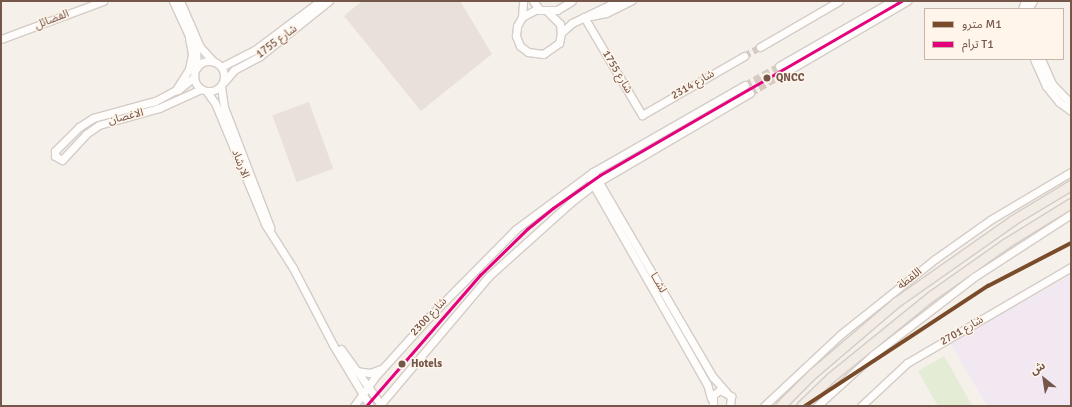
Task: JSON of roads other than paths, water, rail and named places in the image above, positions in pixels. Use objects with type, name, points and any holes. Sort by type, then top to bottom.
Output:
[{"type":"main road","name":"اللقطة","points":[[780,406],[812,374],[895,303],[1013,220],[1071,186]]},
{"type":"main road","points":[[801,406],[831,377],[931,296],[1001,246],[1071,203]]},
{"type":"street","points":[[173,1],[198,55],[194,77],[204,90],[223,84],[224,72],[221,67],[213,62],[200,47],[180,1]]},
{"type":"street","name":"شارع 1755","points":[[221,67],[256,49],[320,1]]},
{"type":"street","name":"شارع 1755","points":[[223,84],[234,70],[260,56],[329,1]]},
{"type":"street","points":[[522,17],[523,1]]},
{"type":"street","points":[[533,1],[558,20],[562,33]]},
{"type":"street","points":[[606,7],[614,1]]},
{"type":"street","points":[[570,2],[557,10],[530,11],[522,17],[517,26],[516,36],[520,46],[528,52],[548,53],[559,43],[562,33],[572,23],[618,1]]},
{"type":"street","points":[[588,16],[631,1]]},
{"type":"street","points":[[760,47],[840,1]]},
{"type":"street","points":[[779,66],[892,1]]},
{"type":"street","points":[[784,73],[907,1]]},
{"type":"street","name":"الفضائل","points":[[1,39],[98,2]]},
{"type":"street","name":"شارع 1755","points":[[588,16],[591,29],[642,115]]},
{"type":"street","name":"الاغصان","points":[[169,94],[182,84],[189,69],[192,54],[189,38]]},
{"type":"street","name":"شارع 2314","points":[[642,115],[744,56]]},
{"type":"street","points":[[1034,60],[1046,86],[1059,102],[1071,111]]},
{"type":"street","points":[[1041,60],[1052,84],[1071,104]]},
{"type":"street","points":[[197,67],[204,62],[213,62]]},
{"type":"street","name":"الاغصان","points":[[194,77],[183,88],[169,94],[139,106],[94,118],[79,126],[55,151],[55,156],[62,160],[86,134],[99,125],[158,108],[204,90]]},
{"type":"street","name":"الارشاد","points":[[223,84],[224,107],[262,200],[273,236]]},
{"type":"street","points":[[590,174],[745,85]]},
{"type":"street","name":"الارشاد","points":[[204,90],[215,103],[261,216],[370,406]]},
{"type":"street","points":[[596,183],[750,93]]},
{"type":"street","name":"اللقطة","points":[[764,406],[841,334],[935,259],[990,220],[1071,172]]},
{"type":"street","name":"لشــا","points":[[590,174],[713,377],[726,392]]},
{"type":"street","name":"شارع 2300","points":[[354,406],[384,366],[488,256],[539,210],[590,174]]},
{"type":"street","name":"لشــا","points":[[596,183],[705,382],[711,403]]},
{"type":"street","name":"شارع 2300","points":[[380,405],[489,276],[551,219],[596,183]]},
{"type":"street","points":[[539,210],[549,211],[551,219]]},
{"type":"street","points":[[817,406],[874,354],[968,281],[1071,214]]},
{"type":"street","name":"شارع 2701","points":[[861,406],[903,366],[1071,267]]},
{"type":"street","name":"الارشاد","points":[[330,337],[380,405]]},
{"type":"street","points":[[356,371],[370,373],[384,366]]},
{"type":"street","points":[[711,403],[718,391],[726,392],[732,399],[730,406]]},
{"type":"tunnel","points":[[744,56],[760,47]]},
{"type":"tunnel","points":[[745,85],[779,66]]},
{"type":"tunnel","points":[[750,93],[784,73]]},
{"type":"tram line","points":[[366,406],[480,275],[527,229],[553,208],[600,175],[901,1]]},
{"type":"tram line","name":"T1","points":[[366,406],[480,275],[527,229],[553,208],[600,175],[901,1]]},
{"type":"metro line","name":"M1","points":[[805,406],[988,286],[1071,243]]},
{"type":"place","name":"QNCC","points":[[767,78]]},
{"type":"place","name":"Hotels","points":[[402,364]]}]
